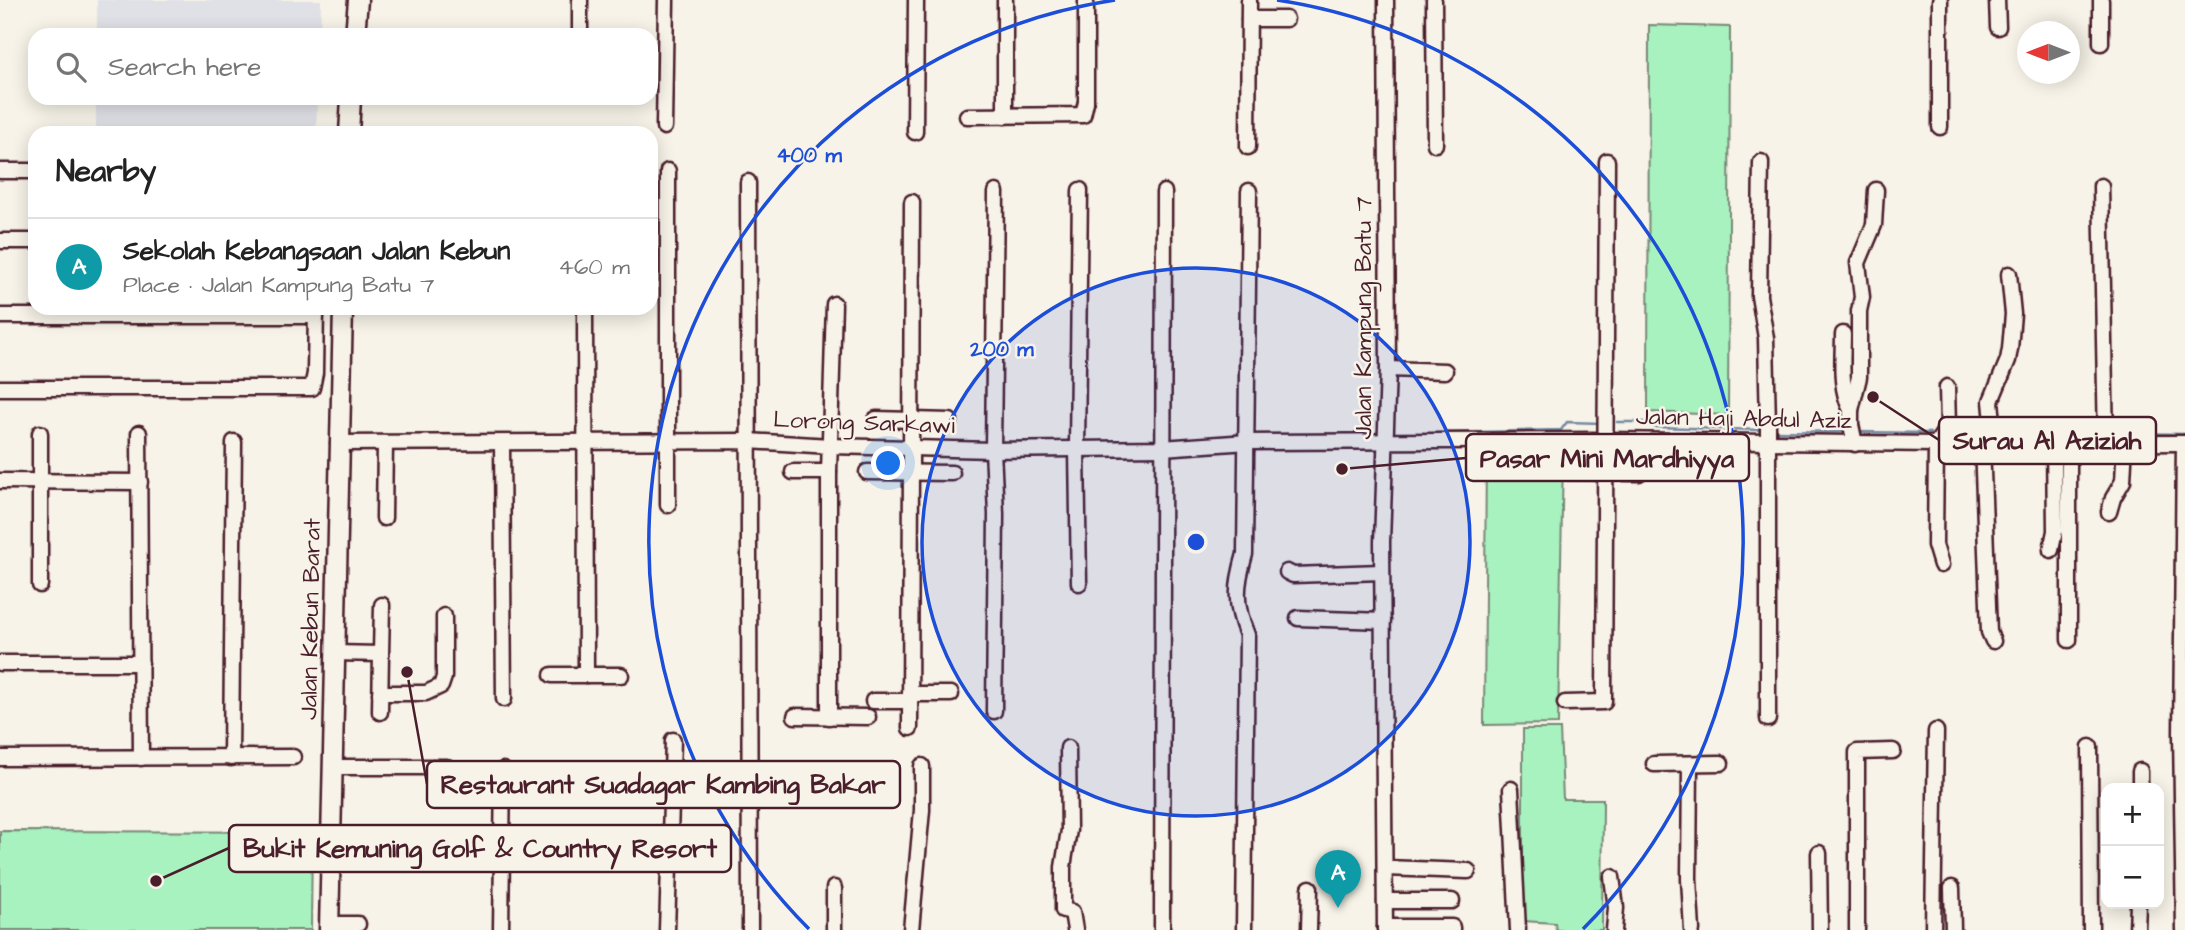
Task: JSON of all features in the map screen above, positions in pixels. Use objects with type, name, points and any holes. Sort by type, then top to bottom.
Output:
[{"type":"main road","points":[[356,28],[358,0]]},
{"type":"main road","points":[[349,126],[351,105]]},
{"type":"main road","name":"Jalan Kebun Barat","points":[[329,927],[343,315]]},
{"type":"street","points":[[580,0],[580,28]]},
{"type":"street","points":[[664,127],[666,0]]},
{"type":"street","points":[[915,132],[916,0]]},
{"type":"street","points":[[1005,0],[1005,116]]},
{"type":"street","points":[[967,116],[1083,115],[1086,102],[1086,0]]},
{"type":"street","points":[[1248,0],[1248,148]]},
{"type":"street","name":"Jalan Kampung Batu 7","points":[[1385,928],[1382,572],[1388,369],[1386,0]]},
{"type":"street","points":[[1434,0],[1435,144]]},
{"type":"street","points":[[1940,0],[1940,127]]},
{"type":"street","points":[[1997,0],[1998,27]]},
{"type":"street","points":[[2101,0],[2101,43]]},
{"type":"street","points":[[1249,19],[1286,19]]},
{"type":"street","points":[[1565,703],[1604,702],[1607,161]]},
{"type":"street","points":[[1761,162],[1759,296],[1766,338],[1768,719]]},
{"type":"street","points":[[0,171],[28,171]]},
{"type":"street","points":[[668,171],[662,238],[669,441],[668,505]]},
{"type":"street","points":[[748,182],[750,930]]},
{"type":"street","points":[[2101,186],[2106,441]]},
{"type":"street","points":[[1079,583],[1077,449],[1080,190]]},
{"type":"street","points":[[1853,436],[1851,410],[1859,377],[1859,311],[1862,298],[1858,263],[1874,225],[1876,190]]},
{"type":"street","points":[[1244,930],[1247,635],[1239,616],[1236,584],[1245,554],[1249,191]]},
{"type":"street","points":[[994,711],[996,192]]},
{"type":"street","points":[[1162,930],[1164,192]]},
{"type":"street","points":[[910,728],[912,202]]},
{"type":"street","points":[[0,241],[28,241]]},
{"type":"street","points":[[1993,641],[1989,632],[1991,401],[2010,349],[2013,314],[2009,274]]},
{"type":"street","points":[[829,717],[829,472],[834,304]]},
{"type":"street","points":[[0,316],[79,315]]},
{"type":"street","points":[[0,388],[312,388],[316,373],[316,315]]},
{"type":"street","points":[[585,315],[586,675]]},
{"type":"street","points":[[1843,334],[1844,397],[1851,410]]},
{"type":"street","points":[[1388,369],[1445,371]]},
{"type":"street","points":[[1941,565],[1935,545],[1936,444],[1948,426],[1947,387]]},
{"type":"street","points":[[876,419],[950,421]]},
{"type":"street","points":[[40,433],[40,585]]},
{"type":"street","points":[[139,433],[141,758]]},
{"type":"street","name":"Jalan Haji Abdul Aziz","points":[[1387,443],[1604,440],[1768,434],[1853,436],[1936,444],[1991,438],[2061,442],[2184,443]]},
{"type":"street","name":"Lorong Sarkawi","points":[[338,443],[749,441],[993,450],[1162,448],[1248,443],[1387,443]]},
{"type":"street","points":[[2051,550],[2055,531],[2061,442]]},
{"type":"street","points":[[2061,442],[2069,640]]},
{"type":"street","points":[[2109,512],[2113,498],[2123,481],[2125,442]]},
{"type":"street","points":[[231,758],[234,443]]},
{"type":"street","points":[[384,443],[384,518]]},
{"type":"street","points":[[502,443],[504,699]]},
{"type":"street","points":[[2184,443],[2181,734],[2184,930]]},
{"type":"street","points":[[793,472],[829,472]]},
{"type":"street","points":[[867,472],[952,473]]},
{"type":"street","points":[[1568,472],[1639,473]]},
{"type":"street","points":[[0,481],[139,482]]},
{"type":"street","points":[[1287,572],[1293,575],[1382,572]]},
{"type":"street","points":[[380,712],[382,605]]},
{"type":"street","points":[[380,693],[426,693],[441,686],[444,677],[444,616]]},
{"type":"street","points":[[1297,618],[1383,621]]},
{"type":"street","points":[[334,653],[381,654]]},
{"type":"street","points":[[0,663],[141,663]]},
{"type":"street","points":[[552,675],[621,675]]},
{"type":"street","points":[[873,701],[951,694]]},
{"type":"street","points":[[795,716],[868,717]]},
{"type":"street","points":[[1933,930],[1936,730]]},
{"type":"street","points":[[667,930],[673,740]]},
{"type":"street","points":[[2091,747],[2091,930]]},
{"type":"street","points":[[1068,748],[1069,830],[1063,867],[1063,910],[1072,912],[1075,930]]},
{"type":"street","points":[[1857,930],[1857,752],[1893,751]]},
{"type":"street","points":[[0,758],[293,757]]},
{"type":"street","points":[[1654,764],[1721,763]]},
{"type":"street","points":[[1690,764],[1689,879],[1692,930]]},
{"type":"street","points":[[911,930],[922,810],[922,766]]},
{"type":"street","points":[[332,767],[447,767]]},
{"type":"street","points":[[501,930],[503,770]]},
{"type":"street","points":[[2140,771],[2140,783]]},
{"type":"street","points":[[1511,789],[1518,930]]},
{"type":"street","points":[[1819,853],[1820,930]]},
{"type":"street","points":[[330,857],[429,857]]},
{"type":"street","points":[[1385,868],[1468,871]]},
{"type":"street","points":[[1612,877],[1616,908],[1614,930]]},
{"type":"street","points":[[834,888],[834,930]]},
{"type":"street","points":[[1309,930],[1310,888]]},
{"type":"street","points":[[1952,888],[1952,930]]},
{"type":"street","points":[[1385,901],[1452,901]]},
{"type":"street","points":[[2137,930],[2138,909]]},
{"type":"street","points":[[329,927],[358,924]]},
{"type":"street","points":[[1385,928],[1452,930]]},
{"type":"shaded area","points":[[97,0],[321,0],[320,28],[97,28]]},
{"type":"shaded area","points":[[96,105],[317,105],[316,126],[96,126]]},
{"type":"green space","points":[[1649,25],[1730,27],[1728,415],[1648,412]]},
{"type":"green space","points":[[1486,455],[1563,455],[1558,724],[1484,725]]},
{"type":"green space","points":[[1523,729],[1560,729],[1563,799],[1603,799],[1602,930],[1556,930],[1555,923],[1523,921]]},
{"type":"green space","points":[[0,831],[312,832],[311,930],[0,930]]},
{"type":"waterway","points":[[1395,434],[1561,430],[1567,422],[1601,423]]},
{"type":"waterway","points":[[1617,422],[1650,422],[1654,427],[1762,430]]},
{"type":"waterway","points":[[1772,431],[1846,432]]},
{"type":"waterway","points":[[1856,432],[1930,433]]},
{"type":"waterway","points":[[2031,434],[2101,432]]},
{"type":"waterway","points":[[2111,433],[2185,434]]},
{"type":"waterway","points":[[1950,435],[1988,434]]},
{"type":"waterway","points":[[1999,434],[2016,434]]},
{"type":"place","name":"Surau Al Aziziah","points":[[1873,397]]},
{"type":"place","name":"Pasar Mini Mardhiyya","points":[[1342,469]]},
{"type":"place","name":"Restaurant Suadagar Kambing Bakar","points":[[407,672]]},
{"type":"place","name":"Bukit Kemuning Golf & Country Resort","points":[[156,881]]},
{"type":"place","name":"Sekolah Kebangsaan Jalan Kebun","points":[[1338,908]]}]
